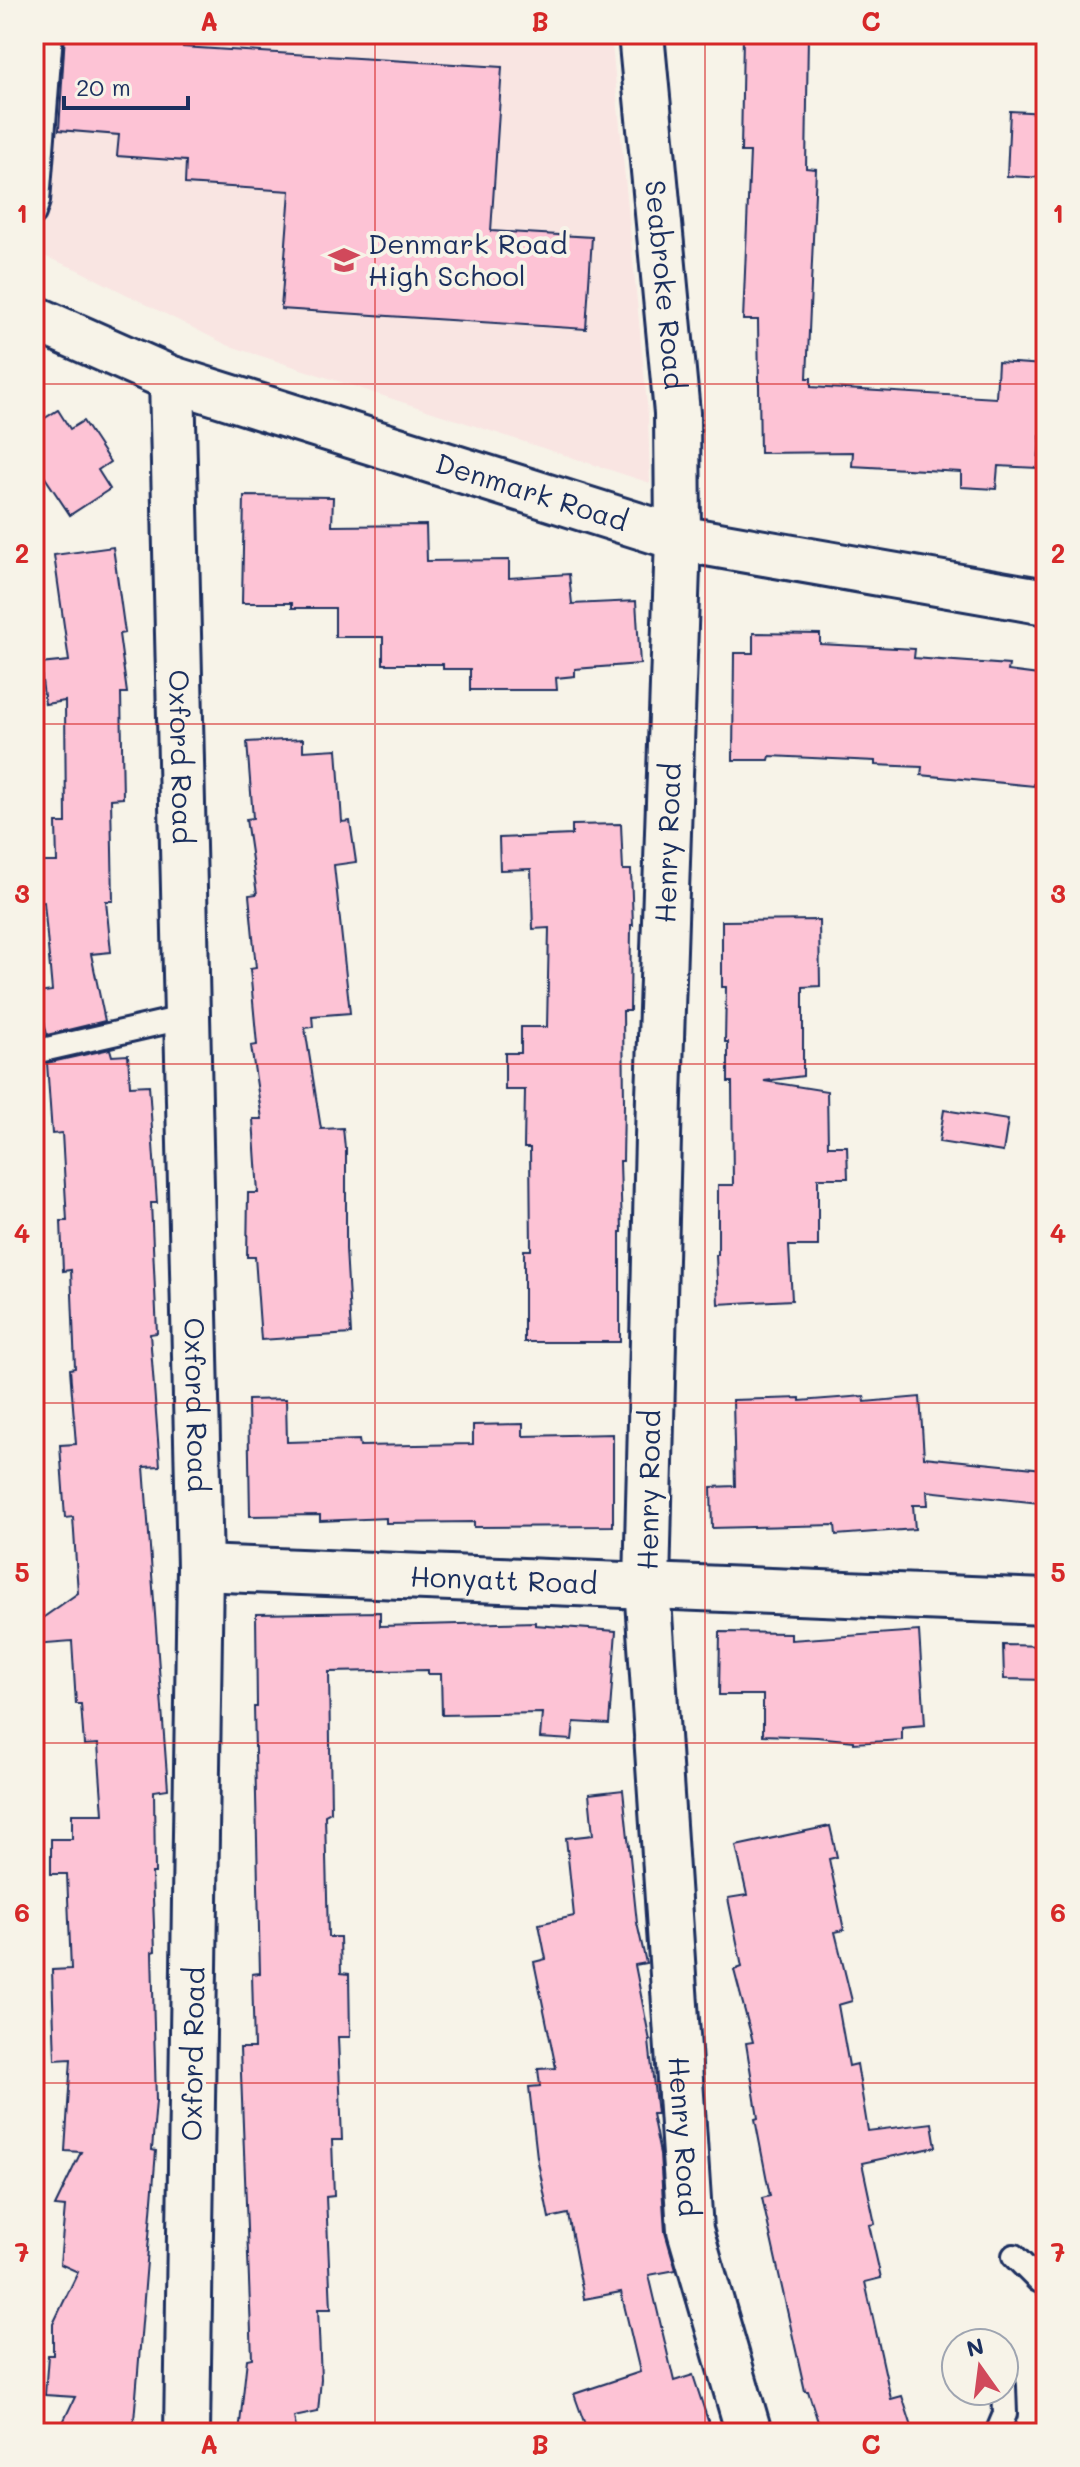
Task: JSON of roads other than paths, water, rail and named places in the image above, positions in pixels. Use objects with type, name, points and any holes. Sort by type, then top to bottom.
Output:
[{"type":"street","name":"Seabroke Road","points":[[641,34],[677,413],[678,538]]},
{"type":"street","name":"Denmark Road","points":[[34,318],[172,379],[678,538],[1046,602]]},
{"type":"street","name":"Oxford Road","points":[[172,379],[200,1568],[187,2433]]},
{"type":"street","name":"Henry Road","points":[[678,538],[659,1097],[647,1585],[690,2230],[749,2433]]},
{"type":"street","name":"Honyatt Road","points":[[200,1568],[1046,1602]]},
{"type":"lane","points":[[34,213],[38,201],[51,34]]},
{"type":"lane","points":[[34,1052],[187,1017]]},
{"type":"lane","points":[[1014,2256],[1046,2284]]},
{"type":"lane","points":[[997,2433],[1005,2407]]},
{"type":"place","name":"Denmark Road High School","points":[[344,260]]}]
